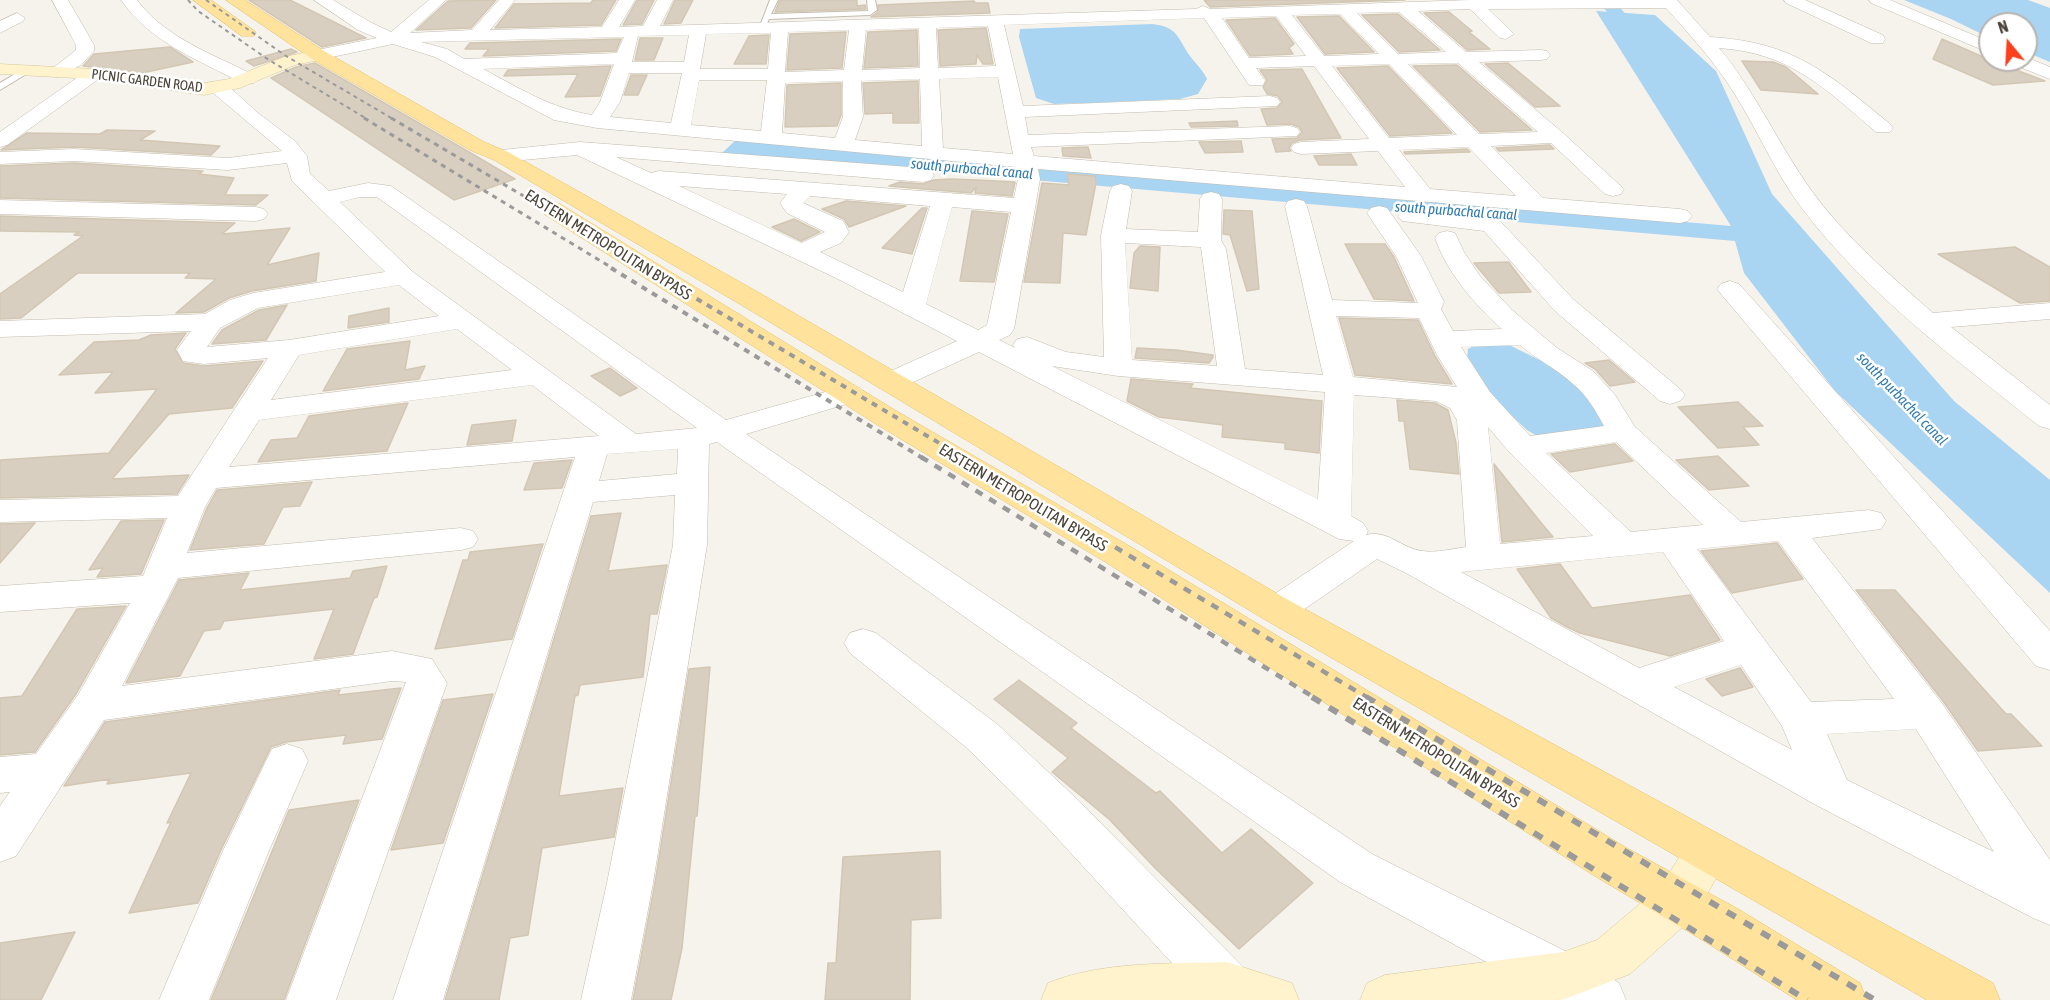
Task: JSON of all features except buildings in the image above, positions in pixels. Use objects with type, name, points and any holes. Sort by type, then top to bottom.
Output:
[{"type":"main road","points":[[220,2],[285,51],[501,156],[1277,610],[1975,1000]]},
{"type":"main road","name":"EASTERN METROPOLITAN BYPASS","points":[[220,2],[285,51],[532,197],[850,394],[1119,555],[1610,861],[1842,1000]]},
{"type":"main road","name":"PICNIC GARDEN ROAD","points":[[0,69],[94,74],[204,89],[219,88],[248,79],[285,51]]},
{"type":"main road","points":[[1385,1000],[1582,988],[1678,901],[1708,851]]},
{"type":"main road","points":[[1066,1000],[1139,989],[1227,986],[1274,1000]]},
{"type":"street","points":[[57,72],[86,51],[85,45],[60,0]]},
{"type":"street","points":[[129,0],[138,13],[157,29],[248,79]]},
{"type":"street","points":[[322,0],[364,26],[393,39],[431,49],[561,116],[597,122],[933,153],[1024,180],[1121,191],[1483,222],[1492,226],[1564,305],[1670,395]]},
{"type":"street","points":[[597,122],[610,102],[623,63],[641,30],[665,0]]},
{"type":"street","points":[[1046,0],[1051,17]]},
{"type":"street","points":[[1792,0],[1877,39]]},
{"type":"street","points":[[1877,0],[1978,43]]},
{"type":"street","points":[[285,51],[361,47],[393,39],[699,29],[769,24],[858,25],[988,16],[1051,17],[1119,7],[1193,8],[1255,5],[1280,11],[1329,6],[1520,1],[1638,4],[1669,2],[1707,42],[1744,93],[1812,206],[1842,241],[1886,284],[2050,420]]},
{"type":"street","points":[[1460,3],[1506,34]]},
{"type":"street","points":[[608,31],[624,5]]},
{"type":"street","points":[[597,11],[624,5]]},
{"type":"street","points":[[1394,5],[1463,57],[1613,189]]},
{"type":"street","points":[[1329,6],[1392,58],[1535,203]]},
{"type":"street","points":[[473,15],[494,14],[512,7]]},
{"type":"street","points":[[393,39],[420,16],[440,8]]},
{"type":"street","points":[[1193,8],[1214,17],[1328,188]]},
{"type":"street","points":[[1280,11],[1422,194]]},
{"type":"street","points":[[476,36],[494,14]]},
{"type":"street","points":[[988,16],[1007,71],[1016,111],[1024,180],[989,335]]},
{"type":"street","points":[[0,28],[17,18]]},
{"type":"street","points":[[927,22],[933,153]]},
{"type":"street","points":[[769,24],[776,76],[771,138]]},
{"type":"street","points":[[843,145],[853,117],[852,77],[858,25]]},
{"type":"street","points":[[680,130],[699,29]]},
{"type":"street","points":[[1707,42],[1759,48],[1803,65],[1818,74],[1883,128]]},
{"type":"street","points":[[1244,63],[1541,56]]},
{"type":"street","points":[[461,64],[623,63],[692,71],[776,76],[852,77],[1007,71]]},
{"type":"street","points":[[0,141],[94,74]]},
{"type":"street","points":[[219,88],[251,117],[288,145],[296,156],[300,176],[324,200],[370,223],[404,277],[536,376],[612,446]]},
{"type":"street","points":[[1016,111],[1270,102]]},
{"type":"street","points":[[1020,141],[1295,140],[1384,145],[1556,137]]},
{"type":"street","points":[[501,156],[580,148],[945,188]]},
{"type":"street","points":[[580,148],[912,307],[989,335],[1031,347],[1060,360],[1479,398]]},
{"type":"street","points":[[0,158],[74,155],[220,165],[254,163],[296,156]]},
{"type":"street","points":[[639,176],[805,189],[945,188],[1024,180],[1328,188],[1680,216]]},
{"type":"street","points":[[912,307],[945,188]]},
{"type":"street","points":[[324,200],[371,189],[383,191],[709,436],[1356,868],[1582,988]]},
{"type":"street","points":[[800,252],[833,238],[837,232],[835,226],[795,208],[791,203],[805,189]]},
{"type":"street","points":[[1118,367],[1113,235],[1121,191]]},
{"type":"street","points":[[1211,199],[1209,240],[1214,249],[1232,375]]},
{"type":"street","points":[[1296,206],[1340,384],[1334,521]]},
{"type":"street","points":[[0,207],[256,214]]},
{"type":"street","points":[[370,223],[412,211]]},
{"type":"street","points":[[1379,213],[1396,235],[1418,272],[1431,302],[1428,309],[1443,340],[1479,398],[1559,486],[1623,544]]},
{"type":"street","points":[[1113,235],[1209,240]]},
{"type":"street","points":[[1396,235],[1506,241]]},
{"type":"street","points":[[1447,238],[1452,252],[1472,281],[1503,316],[1547,354],[1583,377],[1605,401],[1623,432],[1733,534]]},
{"type":"street","points":[[404,277],[253,301],[211,322],[191,350],[193,355],[204,356],[290,348],[461,320]]},
{"type":"street","points":[[1730,289],[2050,656]]},
{"type":"street","points":[[1321,307],[1414,311],[1428,309]]},
{"type":"street","points":[[1929,321],[2050,310]]},
{"type":"street","points":[[0,329],[211,322]]},
{"type":"street","points":[[890,382],[989,335]]},
{"type":"street","points":[[989,335],[1375,544],[1418,564],[1832,792],[2050,901]]},
{"type":"street","points":[[1443,340],[1526,336]]},
{"type":"street","points":[[0,842],[92,706],[160,578],[197,493],[290,348]]},
{"type":"street","points":[[247,412],[536,376]]},
{"type":"street","points":[[1442,393],[1461,402],[1472,420],[1484,558]]},
{"type":"street","points":[[0,511],[197,493],[709,436],[850,394]]},
{"type":"street","points":[[1522,447],[1623,432]]},
{"type":"street","points":[[606,1000],[630,883],[690,545],[694,483],[709,436]]},
{"type":"street","points":[[418,1000],[579,493],[612,446]]},
{"type":"street","points":[[579,493],[694,483]]},
{"type":"street","points":[[1418,564],[1869,521]]},
{"type":"street","points":[[1786,528],[1927,713],[2050,901]]},
{"type":"street","points":[[0,599],[461,538]]},
{"type":"street","points":[[1672,540],[1800,719],[1832,792]]},
{"type":"street","points":[[1277,610],[1375,544]]},
{"type":"street","points":[[864,643],[982,736],[1062,813],[1227,986]]},
{"type":"street","points":[[1636,684],[1749,648]]},
{"type":"street","points":[[92,706],[392,666],[418,669],[427,683],[311,1000]]},
{"type":"street","points":[[1800,719],[1927,713]]},
{"type":"street","points":[[184,1000],[245,853],[287,761]]},
{"type":"street","points":[[0,775],[47,771]]},
{"type":"lane","points":[[774,0],[769,24],[870,13],[873,10],[871,0]]},
{"type":"lane","points":[[0,87],[28,70]]},
{"type":"water","points":[[1904,0],[2028,0],[2050,8],[2050,62],[2038,57],[2038,12],[1978,12],[1978,32]]},
{"type":"water","name":"south purbachal canal","points":[[1596,11],[1655,15],[1716,71],[1772,194],[1954,401],[2050,480],[2050,593],[1835,391],[1744,273],[1735,241],[722,153],[736,140],[1731,226]]},
{"type":"water","points":[[1161,25],[1176,34],[1204,73],[1207,79],[1198,94],[1180,99],[1054,104],[1036,98],[1019,37],[1020,29]]},
{"type":"water","points":[[1503,342],[1562,371],[1616,426],[1539,437],[1527,430],[1490,396],[1467,362],[1468,349],[1479,343]]},
{"type":"waterway","points":[[1605,0],[1645,46]]},
{"type":"railway","points":[[188,0],[198,11],[269,60],[367,119]]},
{"type":"railway","points":[[206,0],[286,56],[393,119]]},
{"type":"railway","points":[[364,118],[614,269]]},
{"type":"railway","points":[[391,118],[648,269]]},
{"type":"railway","points":[[611,268],[924,459]]},
{"type":"railway","points":[[645,268],[966,459]]},
{"type":"railway","points":[[921,457],[1315,698]]},
{"type":"railway","points":[[964,457],[1368,698]]},
{"type":"railway","points":[[1312,697],[1807,1000]]},
{"type":"railway","points":[[1366,697],[1875,1000]]}]
